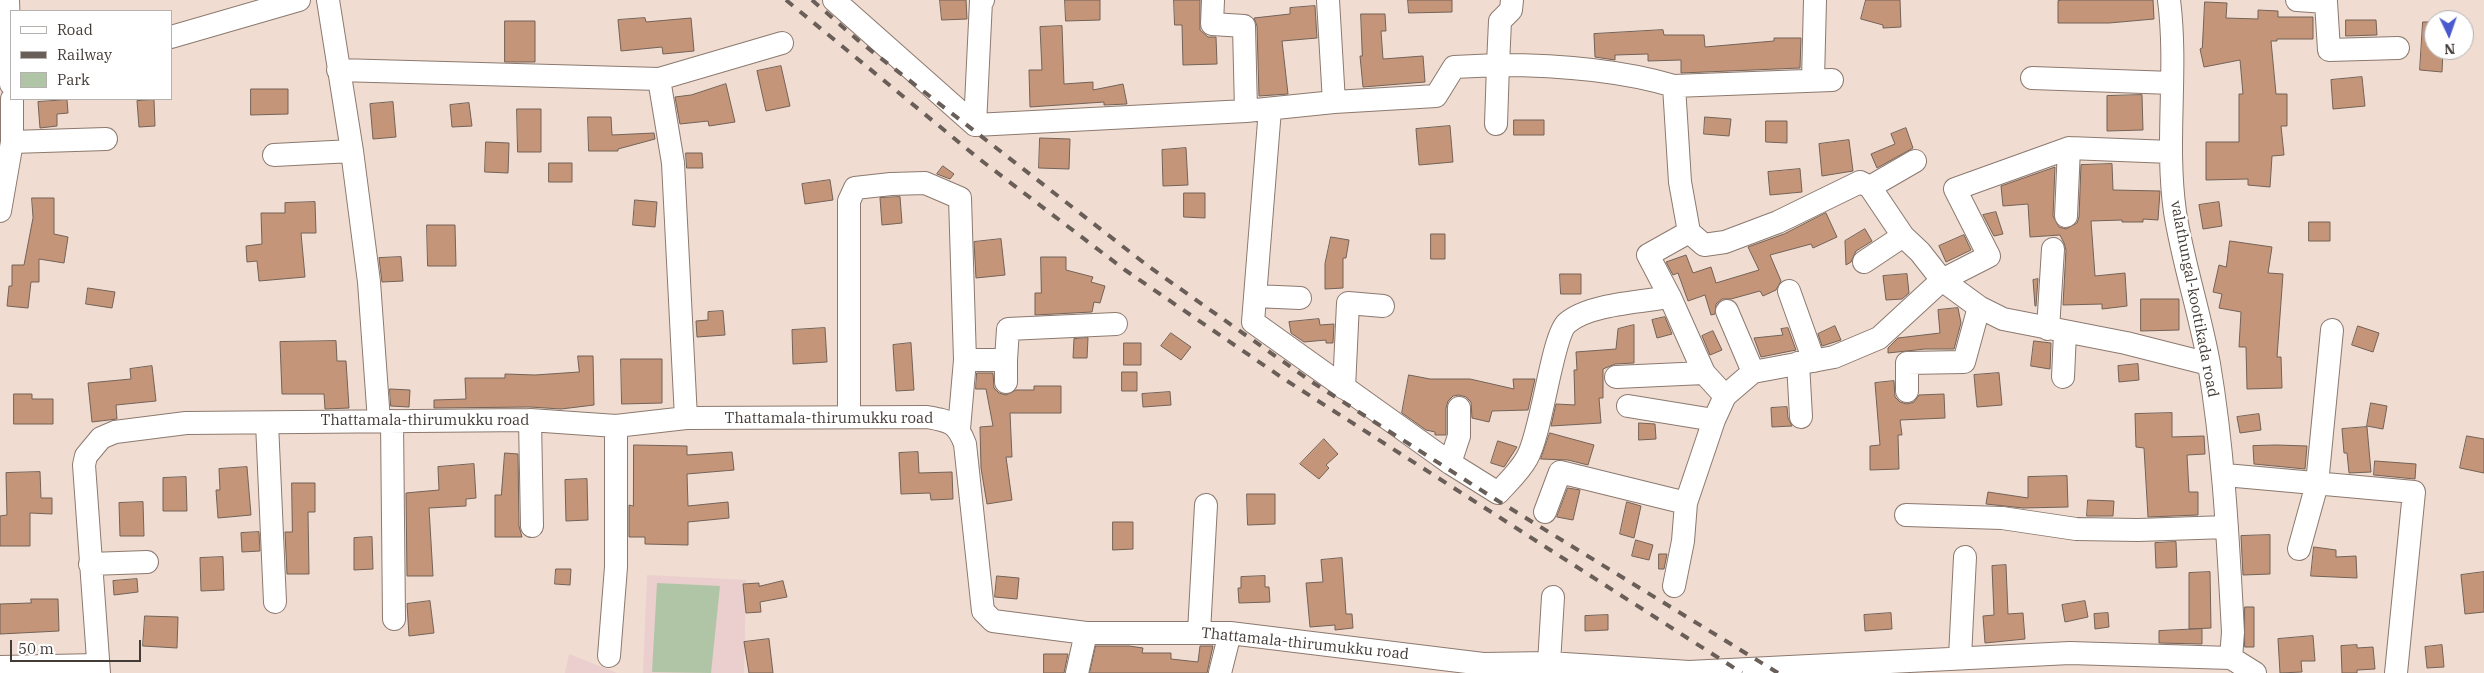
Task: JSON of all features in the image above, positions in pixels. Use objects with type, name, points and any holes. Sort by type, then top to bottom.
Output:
[{"type":"street","points":[[8,0],[10,53]]},
{"type":"street","points":[[172,37],[299,0]]},
{"type":"street","points":[[328,0],[352,151],[385,421],[394,619]]},
{"type":"street","points":[[834,0],[975,125],[1246,111],[1334,102],[1436,96],[1454,67],[1547,65],[1633,76],[1674,86],[1823,80],[1815,0]]},
{"type":"street","points":[[975,125],[981,1],[983,0]]},
{"type":"street","points":[[1213,0],[1212,24],[1244,26],[1246,111]]},
{"type":"street","points":[[1328,0],[1334,102]]},
{"type":"street","points":[[1496,124],[1500,20],[1511,10],[1512,0]]},
{"type":"street","name":"valathungal-koottikada road","points":[[2169,0],[2174,48],[2171,152],[2176,212],[2209,364],[2224,475],[2233,632],[2232,658]]},
{"type":"street","points":[[2297,0],[2326,2],[2329,50],[2398,48]]},
{"type":"street","points":[[338,70],[659,79],[782,42]]},
{"type":"street","points":[[2032,78],[2172,83]]},
{"type":"street","points":[[659,79],[673,163],[686,418]]},
{"type":"street","points":[[1674,86],[1680,182],[1689,232],[1704,245],[1726,242],[1778,222],[1860,182],[1870,187],[1903,236],[1920,252],[1942,280],[1979,307],[2003,319],[2126,343],[2209,364]]},
{"type":"street","points":[[0,211],[12,142],[12,100]]},
{"type":"street","points":[[1270,109],[1253,322],[1450,463],[1498,493],[1528,457],[1543,412],[1558,343],[1566,324],[1581,314],[1604,308],[1670,297]]},
{"type":"street","points":[[12,142],[106,139]]},
{"type":"street","points":[[1674,586],[1683,541],[1686,503],[1714,420],[1725,396],[1752,372],[1834,357],[1879,338],[1942,280],[1988,256],[1955,189],[2069,148],[2171,152]]},
{"type":"street","points":[[2066,216],[2069,148]]},
{"type":"street","points":[[274,155],[352,151]]},
{"type":"street","points":[[1870,187],[1915,161]]},
{"type":"street","points":[[849,417],[849,201],[855,188],[925,183],[960,198],[965,360],[959,429]]},
{"type":"street","points":[[1689,232],[1648,255],[1670,297],[1704,374],[1725,396]]},
{"type":"street","points":[[1864,262],[1903,236]]},
{"type":"street","points":[[2053,249],[2056,330],[2063,377]]},
{"type":"street","points":[[1789,291],[1806,362],[1801,417]]},
{"type":"street","points":[[1255,296],[1300,298]]},
{"type":"street","points":[[1344,388],[1348,303],[1383,306]]},
{"type":"street","points":[[1907,391],[1907,363],[1964,362],[1979,307]]},
{"type":"street","points":[[1727,311],[1752,372]]},
{"type":"street","points":[[1006,382],[1008,329],[1116,324]]},
{"type":"street","points":[[2299,549],[2317,484],[2332,330]]},
{"type":"street","points":[[965,360],[1006,360]]},
{"type":"street","points":[[1616,377],[1704,374]]},
{"type":"street","points":[[1628,406],[1714,420]]},
{"type":"street","points":[[1450,463],[1459,436],[1459,408]]},
{"type":"street","name":"Thattamala-thirumukku road","points":[[98,669],[84,465],[86,456],[101,438],[115,432],[186,423],[530,420],[616,426],[686,418],[849,417],[927,417],[946,421],[959,429],[967,460],[983,611],[993,621],[1086,633],[1230,633],[1483,668],[1549,663],[1689,673],[1960,657],[2070,653],[2112,664],[2232,658]]},
{"type":"street","points":[[530,420],[532,526]]},
{"type":"street","points":[[267,423],[276,602]]},
{"type":"street","points":[[609,656],[616,567],[616,426]]},
{"type":"street","points":[[1545,512],[1560,472],[1686,503]]},
{"type":"street","points":[[2224,475],[2414,492],[2396,673]]},
{"type":"street","points":[[1199,632],[1206,505]]},
{"type":"street","points":[[1906,515],[2002,518],[2076,529],[2138,530],[2227,527]]},
{"type":"street","points":[[1960,657],[1965,557]]},
{"type":"street","points":[[90,564],[147,562]]},
{"type":"street","points":[[1549,663],[1553,597]]},
{"type":"street","points":[[1077,673],[1086,633]]},
{"type":"street","points":[[1220,673],[1230,633]]},
{"type":"street","points":[[2232,658],[2255,673]]},
{"type":"street","points":[[0,668],[98,669]]},
{"type":"shaded area","points":[[647,575],[746,580],[744,673],[643,673]]},
{"type":"shaded area","points":[[569,654],[617,673],[565,673]]},
{"type":"green space","points":[[657,583],[720,586],[711,673],[652,672]]},
{"type":"building","points":[[940,0],[966,0],[967,19],[942,20]]},
{"type":"building","points":[[1065,0],[1100,0],[1100,20],[1066,21]]},
{"type":"building","points":[[1174,0],[1200,0],[1200,30],[1208,37],[1216,37],[1217,64],[1183,65],[1182,25],[1175,25]]},
{"type":"building","points":[[1408,0],[1452,0],[1452,12],[1409,13]]},
{"type":"building","points":[[1866,0],[1900,0],[1901,27],[1883,28],[1883,25],[1861,19]]},
{"type":"building","points":[[2153,0],[2154,19],[2109,23],[2058,23],[2058,1]]},
{"type":"building","points":[[2205,2],[2227,3],[2226,18],[2258,19],[2258,10],[2278,11],[2278,17],[2313,17],[2313,39],[2277,39],[2277,41],[2271,41],[2276,94],[2287,94],[2287,126],[2281,126],[2284,155],[2272,156],[2270,187],[2248,185],[2248,179],[2206,180],[2206,142],[2239,142],[2239,94],[2243,94],[2240,60],[2204,67],[2200,49],[2202,48]]},
{"type":"building","points":[[1315,6],[1317,38],[1282,41],[1288,94],[1259,96],[1257,26],[1254,18],[1290,14],[1290,8]]},
{"type":"building","points":[[1361,14],[1385,14],[1386,31],[1381,31],[1383,59],[1423,56],[1425,82],[1363,87],[1360,56],[1362,56]]},
{"type":"building","points":[[645,18],[646,22],[691,18],[694,51],[663,54],[662,47],[621,51],[618,20]]},
{"type":"building","points":[[2346,20],[2376,20],[2377,35],[2346,36]]},
{"type":"building","points":[[505,21],[535,21],[535,62],[505,62]]},
{"type":"building","points":[[2424,22],[2424,60],[2443,60],[2442,72],[2420,70]]},
{"type":"building","points":[[1062,26],[1064,84],[1093,82],[1093,90],[1123,84],[1127,104],[1104,105],[1104,102],[1030,107],[1029,70],[1042,70],[1040,27]]},
{"type":"building","points":[[1663,30],[1664,35],[1704,35],[1705,47],[1774,41],[1774,38],[1801,38],[1800,68],[1681,73],[1681,60],[1648,61],[1648,54],[1615,55],[1615,60],[1595,57],[1594,34]]},
{"type":"building","points":[[781,66],[790,106],[766,111],[757,71]]},
{"type":"building","points":[[2362,77],[2365,106],[2333,109],[2331,80]]},
{"type":"building","points":[[726,84],[735,122],[709,126],[708,121],[680,124],[675,97],[691,95]]},
{"type":"building","points":[[251,89],[288,89],[288,114],[251,115]]},
{"type":"building","points":[[2142,95],[2143,130],[2107,131],[2107,96]]},
{"type":"building","points":[[67,100],[68,113],[57,114],[57,126],[40,128],[38,102]]},
{"type":"building","points":[[154,100],[155,126],[139,127],[137,101]]},
{"type":"building","points":[[393,102],[396,137],[373,139],[370,104]]},
{"type":"building","points":[[469,103],[472,126],[452,127],[450,105]]},
{"type":"building","points":[[517,109],[541,109],[541,152],[518,152]]},
{"type":"building","points":[[588,117],[611,117],[612,135],[654,133],[655,139],[618,149],[618,151],[589,151]]},
{"type":"building","points":[[1705,117],[1731,119],[1729,136],[1704,134]]},
{"type":"building","points":[[1514,120],[1544,120],[1544,135],[1514,135]]},
{"type":"building","points":[[1766,121],[1787,121],[1787,143],[1766,142]]},
{"type":"building","points":[[1450,126],[1453,162],[1419,165],[1416,129]]},
{"type":"building","points":[[1906,128],[1913,148],[1877,168],[1871,154],[1895,144],[1891,134]]},
{"type":"building","points":[[1040,138],[1070,139],[1069,169],[1039,168]]},
{"type":"building","points":[[1849,140],[1853,171],[1822,176],[1819,144]]},
{"type":"building","points":[[486,142],[509,143],[508,173],[485,172]]},
{"type":"building","points":[[1186,148],[1188,185],[1163,186],[1162,150]]},
{"type":"building","points":[[686,153],[702,153],[703,168],[687,168]]},
{"type":"building","points":[[549,163],[572,163],[572,182],[549,182]]},
{"type":"building","points":[[2112,164],[2113,190],[2160,191],[2158,220],[2143,219],[2143,222],[2122,222],[2122,220],[2091,221],[2095,276],[2125,273],[2127,306],[2102,309],[2102,304],[2063,305],[2066,250],[2060,235],[2030,237],[2028,204],[2003,206],[2001,186],[2055,167],[2053,216],[2059,227],[2066,229],[2077,223],[2079,217],[2081,165]]},
{"type":"building","points":[[943,166],[954,174],[950,179],[937,174]]},
{"type":"building","points":[[1800,169],[1802,192],[1770,195],[1768,172]]},
{"type":"building","points":[[830,180],[833,200],[805,204],[802,184]]},
{"type":"building","points":[[1184,193],[1205,193],[1205,218],[1184,217]]},
{"type":"building","points":[[900,197],[902,223],[882,225],[880,198]]},
{"type":"building","points":[[32,198],[54,198],[54,234],[68,237],[64,263],[39,259],[39,282],[31,282],[28,308],[7,306],[9,286],[12,286],[12,265],[24,265],[33,218]]},
{"type":"building","points":[[635,200],[657,202],[655,227],[633,225]]},
{"type":"building","points":[[315,202],[316,233],[301,233],[305,277],[259,281],[257,261],[247,262],[246,246],[262,244],[261,213],[285,213],[285,203]]},
{"type":"building","points":[[2219,202],[2222,226],[2203,229],[2199,205]]},
{"type":"building","points":[[1996,212],[2003,234],[1994,236],[1983,215]]},
{"type":"building","points":[[1826,213],[1837,237],[1813,248],[1811,244],[1770,255],[1781,281],[1776,290],[1763,296],[1760,291],[1731,299],[1722,299],[1716,304],[1715,314],[1711,315],[1705,295],[1688,301],[1678,273],[1673,275],[1666,262],[1686,255],[1693,273],[1711,267],[1716,283],[1759,270],[1748,247],[1784,234]]},
{"type":"building","points":[[2309,222],[2330,222],[2330,241],[2309,241]]},
{"type":"building","points":[[427,225],[455,225],[456,266],[428,266]]},
{"type":"building","points":[[1865,229],[1872,241],[1856,251],[1851,262],[1846,265],[1845,241]]},
{"type":"building","points":[[1431,234],[1445,234],[1445,259],[1431,259]]},
{"type":"building","points":[[1964,235],[1971,250],[1946,262],[1939,246]]},
{"type":"building","points":[[1331,237],[1349,240],[1346,258],[1343,258],[1343,288],[1325,289],[1325,264]]},
{"type":"building","points":[[1001,239],[1005,275],[976,278],[974,242]]},
{"type":"building","points":[[2230,241],[2272,247],[2268,273],[2283,274],[2277,357],[2281,357],[2282,388],[2247,389],[2246,347],[2239,347],[2241,312],[2219,308],[2222,294],[2213,292],[2219,265],[2226,267]]},
{"type":"building","points":[[401,257],[403,281],[382,282],[379,258]]},
{"type":"building","points":[[1041,257],[1066,257],[1066,270],[1093,277],[1091,282],[1105,286],[1100,303],[1094,302],[1092,312],[1035,315],[1035,293],[1041,293]]},
{"type":"building","points":[[1560,274],[1581,274],[1581,294],[1561,294]]},
{"type":"building","points":[[1907,274],[1909,293],[1902,299],[1886,300],[1883,276]]},
{"type":"building","points":[[2038,279],[2036,306],[2035,306],[2033,280]]},
{"type":"building","points":[[88,288],[115,292],[112,308],[86,304]]},
{"type":"building","points":[[2141,299],[2179,299],[2179,330],[2141,331]]},
{"type":"building","points":[[1958,308],[1961,323],[1954,349],[1925,349],[1888,353],[1888,348],[1898,338],[1940,333],[1938,310]]},
{"type":"building","points":[[723,311],[725,335],[697,337],[696,321],[708,320],[708,312]]},
{"type":"building","points":[[1665,317],[1672,334],[1657,338],[1652,320]]},
{"type":"building","points":[[1319,319],[1320,325],[1334,324],[1333,343],[1326,343],[1326,340],[1304,342],[1291,333],[1289,322]]},
{"type":"building","points":[[1634,325],[1634,363],[1615,364],[1603,369],[1603,398],[1599,398],[1601,423],[1551,426],[1556,404],[1575,405],[1574,370],[1577,370],[1576,352],[1616,349],[1618,329]]},
{"type":"building","points":[[1835,326],[1841,340],[1822,346],[1818,334]]},
{"type":"building","points":[[2358,326],[2379,333],[2373,352],[2352,345]]},
{"type":"building","points":[[825,328],[827,362],[793,364],[792,330]]},
{"type":"building","points":[[1788,328],[1796,350],[1761,357],[1754,338],[1783,335],[1781,329]]},
{"type":"building","points":[[1713,331],[1722,350],[1710,355],[1702,336]]},
{"type":"building","points":[[1171,333],[1191,347],[1181,360],[1161,346]]},
{"type":"building","points":[[1088,338],[1087,358],[1073,358],[1074,339]]},
{"type":"building","points":[[336,341],[337,361],[346,361],[349,408],[325,409],[324,394],[282,394],[280,342]]},
{"type":"building","points":[[2034,341],[2051,343],[2050,369],[2031,366]]},
{"type":"building","points":[[911,343],[914,390],[896,391],[893,345]]},
{"type":"building","points":[[1124,343],[1141,343],[1141,365],[1124,365]]},
{"type":"building","points":[[578,356],[593,356],[594,405],[561,409],[530,407],[434,408],[434,400],[466,399],[465,378],[505,378],[505,374],[535,375],[579,372]]},
{"type":"building","points":[[621,359],[662,359],[662,403],[622,404]]},
{"type":"building","points":[[2138,364],[2139,380],[2119,382],[2118,366]]},
{"type":"building","points":[[152,366],[156,401],[116,405],[117,419],[92,422],[88,383],[131,379],[130,369]]},
{"type":"building","points":[[1122,372],[1137,372],[1137,391],[1122,391]]},
{"type":"building","points":[[977,373],[993,373],[994,388],[999,393],[1006,395],[1016,390],[1034,390],[1034,386],[1061,386],[1061,413],[1010,413],[1012,457],[1006,457],[1012,500],[987,504],[981,468],[980,427],[993,426],[986,389],[976,389]]},
{"type":"building","points":[[1999,373],[2002,405],[1977,407],[1974,375]]},
{"type":"building","points":[[1409,375],[1430,379],[1470,379],[1514,389],[1513,379],[1535,379],[1528,410],[1492,411],[1489,422],[1472,418],[1471,402],[1466,397],[1453,396],[1448,401],[1446,408],[1446,435],[1435,435],[1435,432],[1426,430],[1402,413]]},
{"type":"building","points":[[1894,381],[1895,397],[1900,402],[1907,404],[1914,402],[1919,395],[1944,394],[1945,418],[1900,420],[1902,435],[1898,435],[1899,469],[1870,470],[1870,446],[1880,445],[1875,383]]},
{"type":"building","points":[[390,389],[410,390],[409,407],[391,406]]},
{"type":"building","points":[[1170,392],[1171,405],[1143,407],[1142,394]]},
{"type":"building","points":[[14,394],[32,394],[32,399],[53,399],[53,424],[14,424]]},
{"type":"building","points":[[2371,403],[2387,406],[2383,429],[2367,426]]},
{"type":"building","points":[[1787,407],[1788,418],[1792,426],[1772,427],[1771,408]]},
{"type":"building","points":[[2172,413],[2172,437],[2204,436],[2205,454],[2187,455],[2189,492],[2198,492],[2198,515],[2148,517],[2144,448],[2136,447],[2135,414]]},
{"type":"building","points":[[2259,414],[2261,430],[2240,433],[2237,417]]},
{"type":"building","points":[[1639,423],[1655,424],[1656,439],[1639,440]]},
{"type":"building","points":[[2367,427],[2371,472],[2349,473],[2347,453],[2344,453],[2342,429]]},
{"type":"building","points":[[1550,433],[1594,445],[1588,465],[1568,460],[1541,459]]},
{"type":"building","points":[[2467,436],[2484,439],[2484,473],[2460,468]]},
{"type":"building","points":[[1324,439],[1338,454],[1326,465],[1329,468],[1319,479],[1300,464]]},
{"type":"building","points":[[1498,441],[1517,447],[1504,467],[1491,463]]},
{"type":"building","points":[[634,445],[687,446],[687,455],[732,452],[734,470],[687,474],[688,506],[728,502],[729,518],[688,522],[688,545],[645,544],[645,537],[629,537],[629,505],[633,506]]},
{"type":"building","points":[[2253,446],[2307,446],[2305,469],[2254,464]]},
{"type":"building","points":[[918,452],[919,473],[952,472],[953,499],[931,500],[930,493],[901,494],[899,453]]},
{"type":"building","points":[[505,453],[518,454],[519,526],[522,537],[495,537],[495,495],[501,495]]},
{"type":"building","points":[[2375,461],[2416,464],[2415,479],[2374,475]]},
{"type":"building","points":[[474,464],[476,498],[466,499],[466,506],[429,508],[433,576],[407,576],[406,493],[439,490],[438,467]]},
{"type":"building","points":[[247,467],[251,515],[218,518],[216,490],[220,490],[219,469]]},
{"type":"building","points":[[40,472],[41,498],[52,498],[52,514],[30,513],[30,546],[0,546],[0,516],[7,515],[6,473]]},
{"type":"building","points":[[2067,476],[2068,507],[2023,508],[1986,504],[1988,492],[2028,498],[2028,477]]},
{"type":"building","points":[[186,477],[187,511],[163,511],[163,478]]},
{"type":"building","points":[[587,479],[588,520],[566,521],[565,480]]},
{"type":"building","points":[[292,483],[315,483],[315,512],[308,512],[309,574],[287,574],[285,532],[292,532]]},
{"type":"building","points":[[1568,488],[1580,490],[1573,520],[1557,517]]},
{"type":"building","points":[[1247,494],[1275,494],[1275,524],[1248,525]]},
{"type":"building","points":[[2088,500],[2114,501],[2113,516],[2087,516]]},
{"type":"building","points":[[143,502],[144,536],[120,536],[119,503]]},
{"type":"building","points":[[1627,502],[1641,506],[1634,538],[1620,534]]},
{"type":"building","points":[[1113,522],[1133,522],[1133,549],[1113,550]]},
{"type":"building","points":[[259,532],[260,551],[242,552],[241,533]]},
{"type":"building","points":[[2270,535],[2270,574],[2243,575],[2241,536]]},
{"type":"building","points":[[372,537],[373,569],[354,570],[354,538]]},
{"type":"building","points":[[1636,540],[1653,545],[1649,560],[1632,556]]},
{"type":"building","points":[[2176,542],[2177,567],[2156,568],[2155,543]]},
{"type":"building","points":[[2314,547],[2336,550],[2336,557],[2356,556],[2357,578],[2311,576]]},
{"type":"building","points":[[1659,554],[1667,554],[1664,569],[1659,569]]},
{"type":"building","points":[[223,557],[224,590],[201,591],[200,558]]},
{"type":"building","points":[[1342,558],[1346,614],[1352,614],[1353,628],[1335,630],[1335,625],[1310,627],[1306,583],[1323,582],[1321,560]]},
{"type":"building","points":[[2006,565],[2008,614],[2023,613],[2025,639],[1985,643],[1983,616],[1994,615],[1992,566]]},
{"type":"building","points":[[556,569],[571,569],[570,585],[555,584]]},
{"type":"building","points":[[2210,572],[2211,628],[2189,629],[2189,573]]},
{"type":"building","points":[[2484,572],[2484,612],[2465,614],[2461,575]]},
{"type":"building","points":[[997,576],[1019,578],[1017,599],[995,597]]},
{"type":"building","points":[[1265,576],[1265,587],[1269,587],[1270,602],[1239,603],[1238,588],[1241,588],[1241,577]]},
{"type":"building","points":[[137,579],[138,592],[114,595],[113,581]]},
{"type":"building","points":[[783,581],[787,597],[760,602],[761,612],[746,613],[743,584],[759,583],[759,586]]},
{"type":"building","points":[[31,599],[58,599],[59,631],[0,634],[0,604],[31,603]]},
{"type":"building","points":[[430,601],[434,633],[409,636],[407,604]]},
{"type":"building","points":[[2085,601],[2088,617],[2065,622],[2062,605]]},
{"type":"building","points":[[2245,607],[2254,607],[2254,647],[2245,647]]},
{"type":"building","points":[[1891,613],[1892,629],[1865,631],[1864,615]]},
{"type":"building","points":[[2108,613],[2109,627],[2095,629],[2094,614]]},
{"type":"building","points":[[1608,615],[1608,630],[1585,631],[1585,616]]},
{"type":"building","points":[[145,616],[178,617],[177,648],[143,646]]},
{"type":"building","points":[[2202,629],[2202,644],[2159,643],[2159,631]]},
{"type":"building","points":[[2313,636],[2315,661],[2301,661],[2302,672],[2280,673],[2278,639]]},
{"type":"building","points":[[769,639],[773,673],[749,673],[744,642]]},
{"type":"building","points":[[2357,645],[2357,648],[2373,647],[2375,669],[2357,670],[2357,673],[2342,673],[2341,646]]},
{"type":"building","points":[[2442,645],[2444,667],[2427,668],[2425,647]]},
{"type":"building","points":[[1096,646],[1143,648],[1142,653],[1171,653],[1171,659],[1198,662],[1200,646],[1213,646],[1207,673],[1090,673]]},
{"type":"building","points":[[1044,654],[1068,654],[1064,673],[1044,673]]},
{"type":"railway","points":[[786,0],[978,158],[1125,270],[1284,379],[1742,673]]},
{"type":"railway","points":[[812,0],[860,42],[1148,266],[1312,382],[1495,499],[1778,673]]}]
